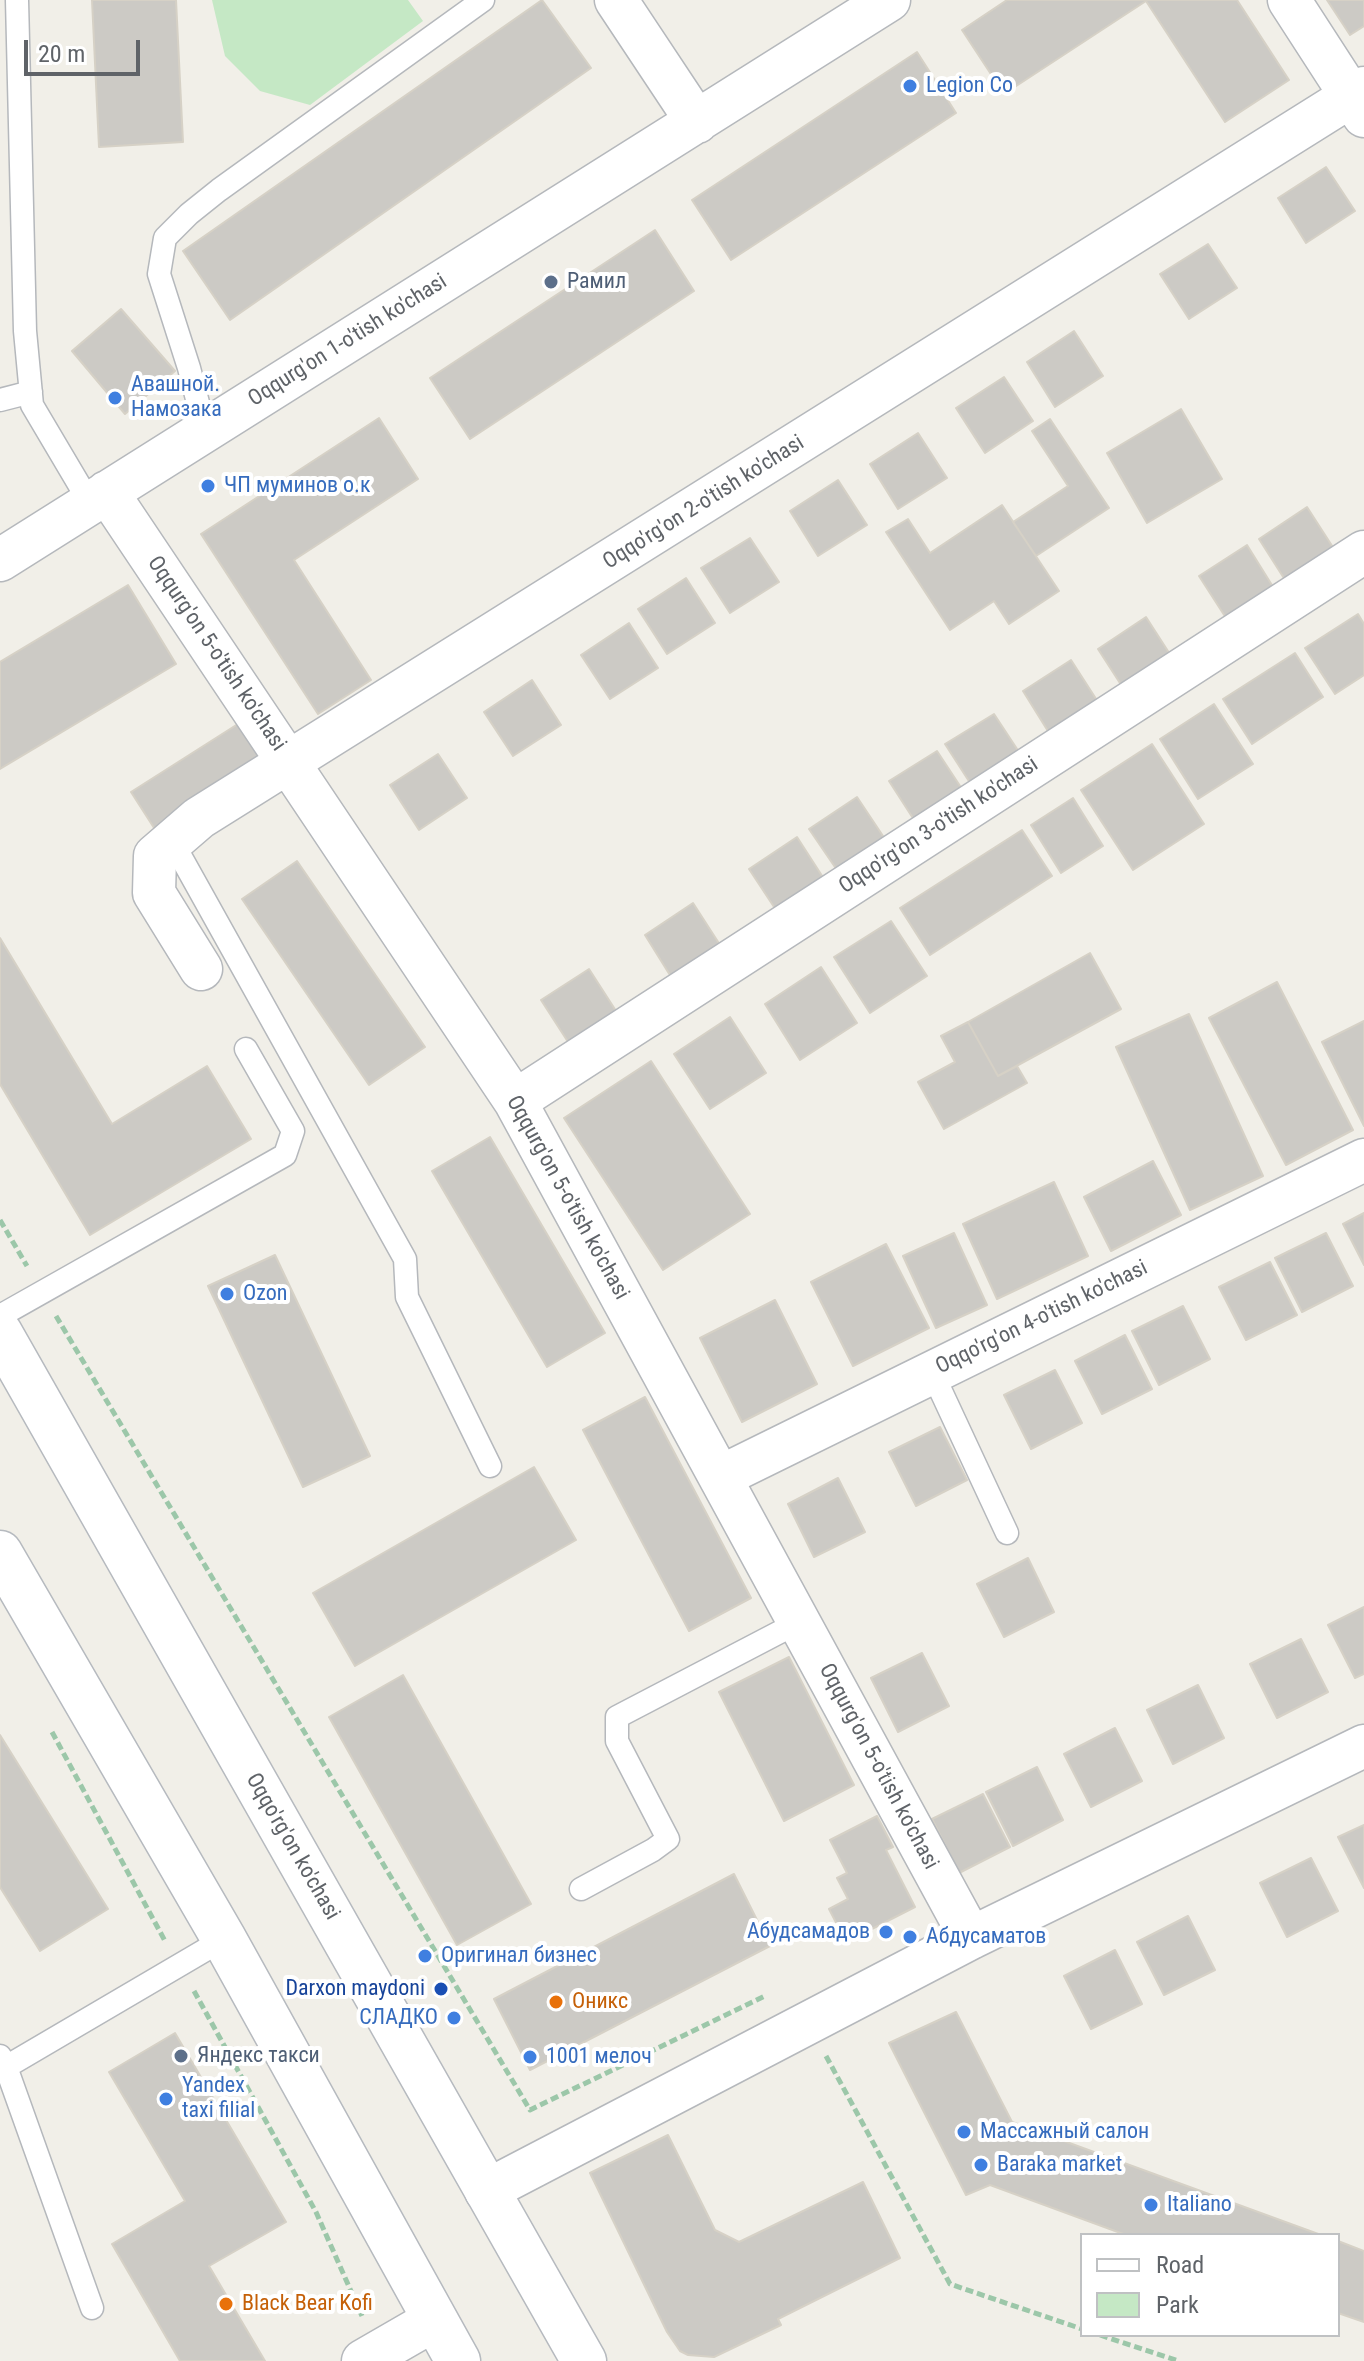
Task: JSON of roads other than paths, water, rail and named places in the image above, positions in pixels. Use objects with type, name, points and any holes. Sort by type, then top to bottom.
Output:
[{"type":"main road","name":"Oqqo'rg'on ko'chasi","points":[[0,1333],[584,2361]]},
{"type":"main road","points":[[0,1554],[224,1939],[458,2361]]},
{"type":"street","points":[[616,0],[697,122]]},
{"type":"street","name":"Oqqurg'on 1-o'tish ko'chasi","points":[[0,560],[889,0]]},
{"type":"street","points":[[1289,0],[1360,100]]},
{"type":"street","name":"Oqqo'rg'on 2-o'tish ko'chasi","points":[[201,969],[154,893],[155,856],[199,818],[1360,100]]},
{"type":"street","name":"Oqqurg'on 5-o'tish ko'chasi","points":[[98,498],[289,764],[515,1101],[971,1938]]},
{"type":"street","name":"Oqqo'rg'on 3-o'tish ko'chasi","points":[[515,1101],[1364,552]]},
{"type":"street","name":"Oqqo'rg'on 4-o'tish ko'chasi","points":[[720,1477],[1364,1160]]},
{"type":"street","points":[[486,2191],[971,1938],[1364,1746]]},
{"type":"street","points":[[370,2357],[434,2320]]},
{"type":"lane","points":[[17,0],[25,315],[32,405],[98,498]]},
{"type":"lane","points":[[205,430],[159,274],[165,238],[219,190],[483,0]]},
{"type":"lane","points":[[0,400],[31,392]]},
{"type":"lane","points":[[172,841],[405,1259],[407,1297],[490,1466]]},
{"type":"lane","points":[[0,1316],[285,1155],[293,1131],[246,1049]]},
{"type":"lane","points":[[932,1372],[1007,1533]]},
{"type":"lane","points":[[581,1889],[668,1839],[617,1741],[617,1717],[799,1622]]},
{"type":"lane","points":[[92,2308],[3,2061],[224,1939]]},
{"type":"place","name":"Legion Co","points":[[910,86]]},
{"type":"place","name":"Рамил","points":[[551,282]]},
{"type":"place","name":"Авашной. Намозака","points":[[115,398]]},
{"type":"place","name":"ЧП муминов о.к","points":[[208,486]]},
{"type":"place","name":"Ozon","points":[[227,1294]]},
{"type":"place","name":"Абудсамадов","points":[[886,1932]]},
{"type":"place","name":"Абдусаматов","points":[[910,1937]]},
{"type":"place","name":"Оригинал бизнес","points":[[425,1956]]},
{"type":"place","name":"Darxon maydoni","points":[[441,1989]]},
{"type":"place","name":"Оникс","points":[[556,2002]]},
{"type":"place","name":"СЛАДКО","points":[[454,2018]]},
{"type":"place","name":"Яндекс такси","points":[[181,2056]]},
{"type":"place","name":"1001 мелоч","points":[[530,2057]]},
{"type":"place","name":"Yandex taxi filial","points":[[166,2099]]},
{"type":"place","name":"Массажный салон","points":[[964,2132]]},
{"type":"place","name":"Baraka market","points":[[981,2165]]},
{"type":"place","name":"Italiano","points":[[1151,2205]]},
{"type":"place","name":"Black Bear Kofi","points":[[226,2304]]}]
